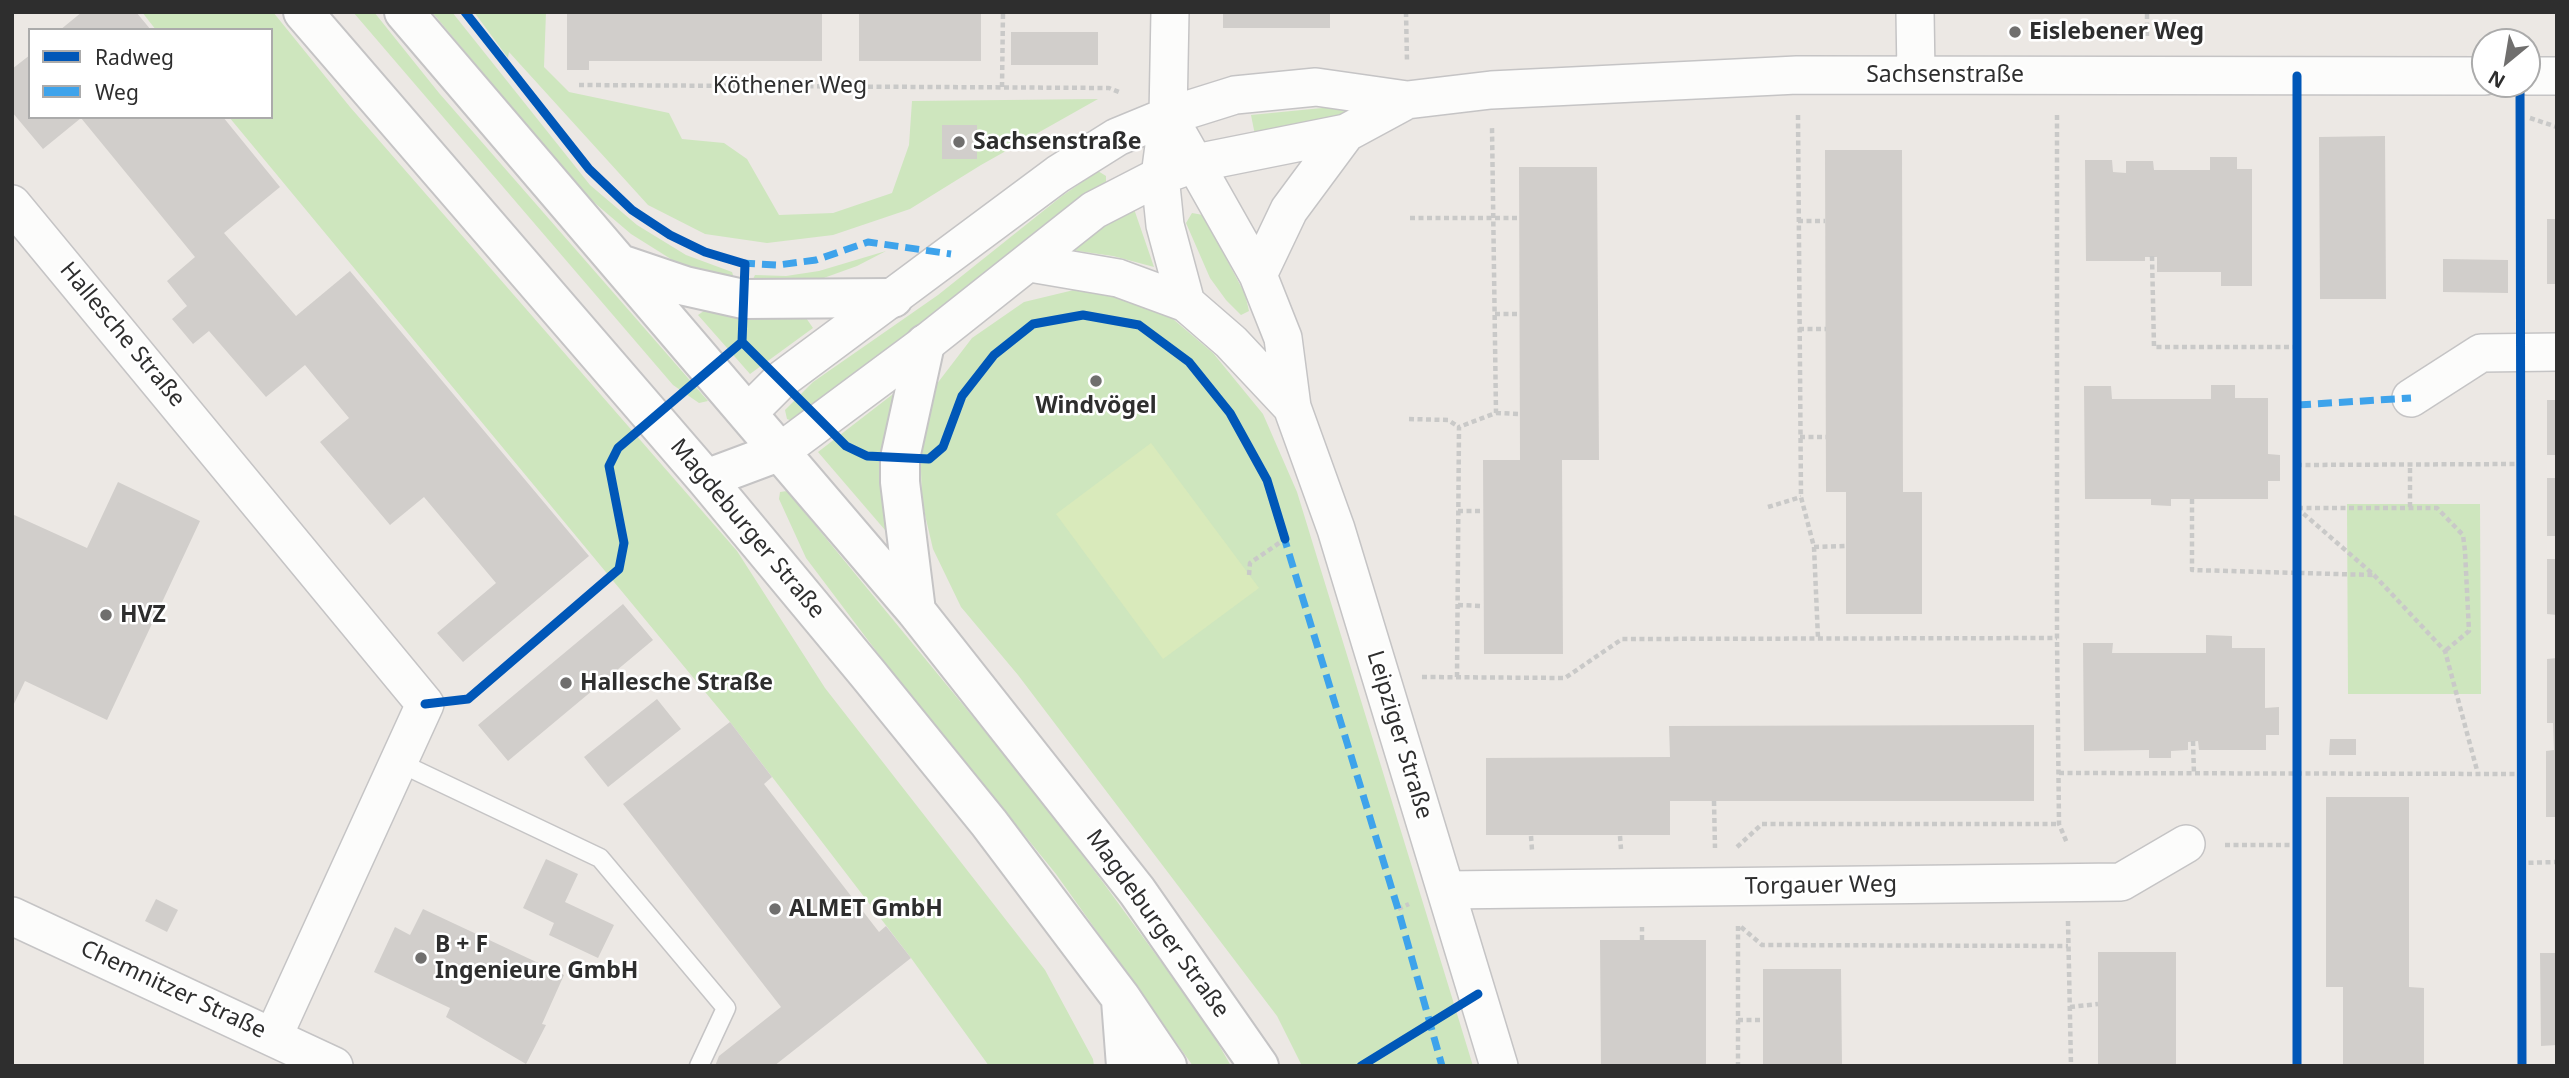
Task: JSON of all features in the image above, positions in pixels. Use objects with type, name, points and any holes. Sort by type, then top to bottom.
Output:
[{"type":"main road","name":"Magdeburger Straße","points":[[303,12],[706,479],[971,802],[1121,998],[1167,1066]]},
{"type":"main road","name":"Magdeburger Straße","points":[[404,12],[916,611],[1137,891],[1259,1066]]},
{"type":"main road","points":[[617,263],[685,286],[743,299],[893,298]]},
{"type":"main road","points":[[916,611],[900,482],[900,458],[925,344]]},
{"type":"main road","points":[[706,479],[748,413]]},
{"type":"main road","points":[[706,479],[781,451]]},
{"type":"main road","points":[[1121,998],[1126,1066]]},
{"type":"street","points":[[1170,12],[1168,116],[1160,176],[1165,225],[1186,303]]},
{"type":"street","points":[[1915,12],[1916,75]]},
{"type":"street","name":"Sachsenstraße","points":[[748,413],[781,380],[1058,174],[1117,137],[1168,116],[1236,95],[1316,87],[1407,100],[1491,90],[1797,75],[2471,76]]},
{"type":"street","name":"Sachsenstraße","points":[[781,451],[925,344],[1094,210],[1160,176],[1196,163],[1346,133],[1407,100]]},
{"type":"street","name":"Leipziger Straße","points":[[1168,116],[1258,275],[1283,338],[1292,407],[1332,517],[1499,1066]]},
{"type":"street","points":[[1258,275],[1289,210],[1346,133]]},
{"type":"street","name":"Hallesche Straße","points":[[12,204],[425,704],[273,1037]]},
{"type":"street","name":"Leipziger Straße","points":[[1030,263],[1118,278],[1186,303],[1231,342],[1292,407]]},
{"type":"street","points":[[2411,398],[2481,353],[2557,352]]},
{"type":"street","name":"Torgauer Weg","points":[[1446,890],[2121,882],[2186,844]]},
{"type":"street","name":"Chemnitzer Straße","points":[[12,916],[334,1066]]},
{"type":"lane","points":[[398,762],[600,858],[726,1009],[699,1066]]},
{"type":"path","points":[[1002,87],[1003,12]]},
{"type":"path","points":[[1406,12],[1407,100]]},
{"type":"path","points":[[1797,75],[1801,497],[1814,547],[1818,638]]},
{"type":"path","points":[[2056,75],[2059,824],[2069,847],[2071,1066]]},
{"type":"path","points":[[1491,90],[1496,413]]},
{"type":"path","points":[[2519,113],[2557,127]]},
{"type":"path","points":[[1410,218],[1519,218]]},
{"type":"path","points":[[1798,221],[1825,221]]},
{"type":"path","points":[[2152,257],[2154,347],[2297,347]]},
{"type":"path","points":[[1495,314],[1519,314]]},
{"type":"path","points":[[1799,329],[1826,329]]},
{"type":"path","points":[[1459,427],[1496,413],[1519,414]]},
{"type":"path","points":[[1409,419],[1448,420],[1459,427]]},
{"type":"path","points":[[1457,677],[1459,427]]},
{"type":"path","points":[[1800,437],[1826,437]]},
{"type":"path","points":[[2297,465],[2520,464]]},
{"type":"path","points":[[2410,465],[2410,507]]},
{"type":"path","points":[[1768,507],[1801,497]]},
{"type":"path","points":[[2192,499],[2192,570],[2374,575]]},
{"type":"path","points":[[2445,651],[2469,631],[2463,535],[2437,508],[2297,508],[2374,575],[2445,651],[2478,774]]},
{"type":"path","points":[[1458,511],[1483,511]]},
{"type":"path","points":[[1250,575],[1250,563],[1285,539]]},
{"type":"path","points":[[1814,547],[1846,546]]},
{"type":"path","points":[[1458,605],[1483,606]]},
{"type":"path","points":[[1381,676],[1565,678],[1622,639],[2057,638]]},
{"type":"path","points":[[2193,741],[2194,774]]},
{"type":"path","points":[[2059,773],[2520,774]]},
{"type":"path","points":[[1737,887],[1737,847],[1762,824],[2059,824]]},
{"type":"path","points":[[2186,844],[2297,845]]},
{"type":"path","points":[[2520,863],[2557,863]]},
{"type":"path","points":[[1738,1066],[1738,924],[1762,945],[2068,946]]},
{"type":"path","points":[[2070,1007],[2098,1004]]},
{"type":"path","points":[[1738,1020],[1763,1020]]},
{"type":"green space","points":[[142,12],[273,12],[350,107],[737,551],[825,688],[1045,970],[1093,1059],[1094,1066],[989,1066],[911,958],[730,722],[231,119],[273,119],[273,28],[154,28]]},
{"type":"green space","points":[[353,12],[374,12],[439,93],[708,401],[699,403],[673,385]]},
{"type":"green space","points":[[432,12],[452,12],[590,185],[637,225],[686,255],[732,272],[735,281],[682,266],[631,234],[583,193]]},
{"type":"green space","points":[[474,12],[546,12],[544,67],[569,92],[669,113],[682,139],[724,143],[747,159],[779,215],[833,213],[892,193],[909,145],[912,101],[1098,99],[981,165],[910,209],[833,235],[767,243],[705,234],[648,205],[509,52],[508,58]]},
{"type":"green space","points":[[1373,103],[1374,110],[1255,135],[1251,115]]},
{"type":"green space","points":[[1098,171],[1106,176],[1106,183],[1066,210],[795,422],[787,419],[785,410],[813,382],[938,295],[1062,196]]},
{"type":"green space","points":[[1133,206],[1154,267],[1113,256],[1071,250],[1099,226]]},
{"type":"green space","points":[[1192,213],[1203,215],[1245,294],[1249,311],[1241,315],[1210,278],[1186,223]]},
{"type":"green space","points":[[886,251],[857,266],[821,279],[786,284],[751,283],[755,275],[786,276],[819,271]]},
{"type":"green space","points":[[1078,289],[1130,296],[1173,319],[1213,353],[1263,414],[1297,492],[1473,1066],[1302,1066],[1277,1016],[1018,675],[961,607],[933,549],[922,502],[920,441],[936,385],[972,338],[1024,302]]},
{"type":"green space","points":[[708,308],[804,315],[813,328],[750,374],[698,315]]},
{"type":"green space","points":[[897,391],[885,432],[881,485],[891,537],[818,452]]},
{"type":"green space","points":[[1151,443],[1259,588],[1163,659],[1056,514]]},
{"type":"green space","points":[[787,491],[1020,774],[1208,1026],[1231,1066],[1193,1066],[1056,874],[892,672],[806,558],[779,499],[780,492]]},
{"type":"green space","points":[[2347,504],[2480,504],[2481,694],[2348,694]]},
{"type":"building","points":[[82,12],[136,12],[149,28],[62,28]]},
{"type":"building","points":[[567,12],[822,12],[822,61],[589,61],[589,70],[567,70]]},
{"type":"building","points":[[859,12],[981,12],[981,61],[859,61]]},
{"type":"building","points":[[1223,12],[1330,12],[1330,28],[1223,28]]},
{"type":"building","points":[[1011,32],[1098,32],[1098,65],[1011,65]]},
{"type":"building","points":[[28,57],[28,119],[80,119],[43,149],[12,112],[12,69]]},
{"type":"building","points":[[82,119],[225,119],[280,187],[224,233],[296,316],[350,271],[589,556],[463,662],[437,633],[496,583],[424,497],[390,525],[320,442],[349,418],[305,365],[266,397],[209,331],[193,344],[172,319],[187,306],[167,281],[195,257]]},
{"type":"building","name":"Sachsenstraße","points":[[942,125],[977,125],[977,159],[942,159]]},
{"type":"building","points":[[2385,136],[2386,299],[2320,299],[2319,137]]},
{"type":"building","points":[[1825,150],[1902,150],[1903,492],[1922,492],[1922,614],[1846,614],[1846,492],[1826,492]]},
{"type":"building","points":[[2210,157],[2237,157],[2237,169],[2252,169],[2252,286],[2221,286],[2221,272],[2157,272],[2157,257],[2145,257],[2145,261],[2086,261],[2085,160],[2112,160],[2113,172],[2126,173],[2126,161],[2153,161],[2154,170],[2210,170]]},
{"type":"building","points":[[1519,167],[1597,167],[1599,460],[1562,460],[1563,654],[1484,654],[1483,460],[1520,460]]},
{"type":"building","points":[[2547,219],[2557,219],[2557,284],[2547,284]]},
{"type":"building","points":[[2443,259],[2508,260],[2508,293],[2443,292]]},
{"type":"building","points":[[2211,385],[2235,385],[2235,398],[2268,398],[2268,454],[2280,455],[2280,481],[2268,481],[2268,499],[2171,499],[2171,506],[2151,505],[2151,499],[2085,499],[2084,386],[2111,386],[2112,399],[2211,399]]},
{"type":"building","points":[[2547,400],[2557,400],[2557,455],[2547,455]]},
{"type":"building","points":[[2547,478],[2557,478],[2557,536],[2547,536]]},
{"type":"building","name":"HVZ","points":[[118,482],[200,521],[107,720],[25,681],[12,708],[12,514],[87,548]]},
{"type":"building","points":[[2547,559],[2557,559],[2557,615],[2547,614]]},
{"type":"building","name":"Hallesche Straße","points":[[623,604],[653,640],[508,761],[478,725]]},
{"type":"building","points":[[2206,635],[2232,636],[2232,648],[2265,648],[2265,708],[2279,707],[2279,735],[2266,735],[2266,750],[2199,750],[2198,741],[2188,742],[2188,750],[2171,751],[2171,758],[2149,758],[2149,750],[2084,751],[2083,643],[2113,643],[2112,653],[2206,653]]},
{"type":"building","points":[[2557,658],[2557,817],[2546,817],[2546,751],[2554,750],[2553,723],[2547,723],[2547,659]]},
{"type":"building","points":[[657,699],[681,729],[608,787],[584,757]]},
{"type":"building","points":[[730,722],[772,777],[764,784],[879,932],[886,926],[911,958],[774,1066],[715,1066],[719,1056],[781,1007],[623,804]]},
{"type":"building","points":[[2034,725],[2034,801],[1670,801],[1670,835],[1486,835],[1486,758],[1670,757],[1669,726]]},
{"type":"building","points":[[2330,739],[2356,739],[2356,755],[2329,755]]},
{"type":"building","points":[[2326,797],[2409,797],[2409,987],[2424,988],[2424,1066],[2343,1066],[2343,987],[2326,987]]},
{"type":"building","points":[[546,859],[578,874],[565,902],[614,925],[598,958],[549,935],[554,923],[523,908]]},
{"type":"building","points":[[156,899],[178,910],[167,932],[145,921]]},
{"type":"building","points":[[423,909],[564,975],[542,1024],[546,1025],[526,1064],[446,1017],[450,1008],[374,972],[395,927],[410,935]]},
{"type":"building","points":[[1600,940],[1706,940],[1706,1066],[1601,1066]]},
{"type":"building","points":[[2098,952],[2176,952],[2176,1066],[2098,1066]]},
{"type":"building","points":[[2540,953],[2557,953],[2557,1045],[2541,1046]]},
{"type":"building","points":[[1763,969],[1841,969],[1842,1066],[1763,1066]]},
{"type":"marked path","points":[[741,263],[778,265],[816,260],[868,242],[951,254]]},
{"type":"marked path","points":[[2297,405],[2411,398]]},
{"type":"marked path","points":[[1283,534],[1398,909],[1442,1066]]},
{"type":"cycle path","points":[[465,12],[589,169],[632,210],[670,235],[705,252],[745,264],[742,342],[846,446],[867,456],[929,459],[943,447],[962,396],[994,355],[1033,324],[1083,315],[1139,325],[1189,362],[1230,413],[1267,480],[1285,539]]},
{"type":"cycle path","points":[[2297,76],[2297,1066]]},
{"type":"cycle path","points":[[2520,98],[2522,1066]]},
{"type":"cycle path","points":[[425,704],[468,699],[619,569],[624,543],[609,466],[618,448],[742,342]]},
{"type":"cycle path","points":[[1361,1066],[1478,994]]},
{"type":"place","name":"Eislebener Weg","points":[[2015,32]]},
{"type":"place","name":"Sachsenstraße","points":[[959,142]]},
{"type":"place","name":"Windvögel","points":[[1096,381]]},
{"type":"place","name":"HVZ","points":[[106,615]]},
{"type":"place","name":"Hallesche Straße","points":[[566,683]]},
{"type":"place","name":"ALMET GmbH","points":[[775,909]]},
{"type":"place","name":"B + F Ingenieure GmbH","points":[[421,958]]}]
